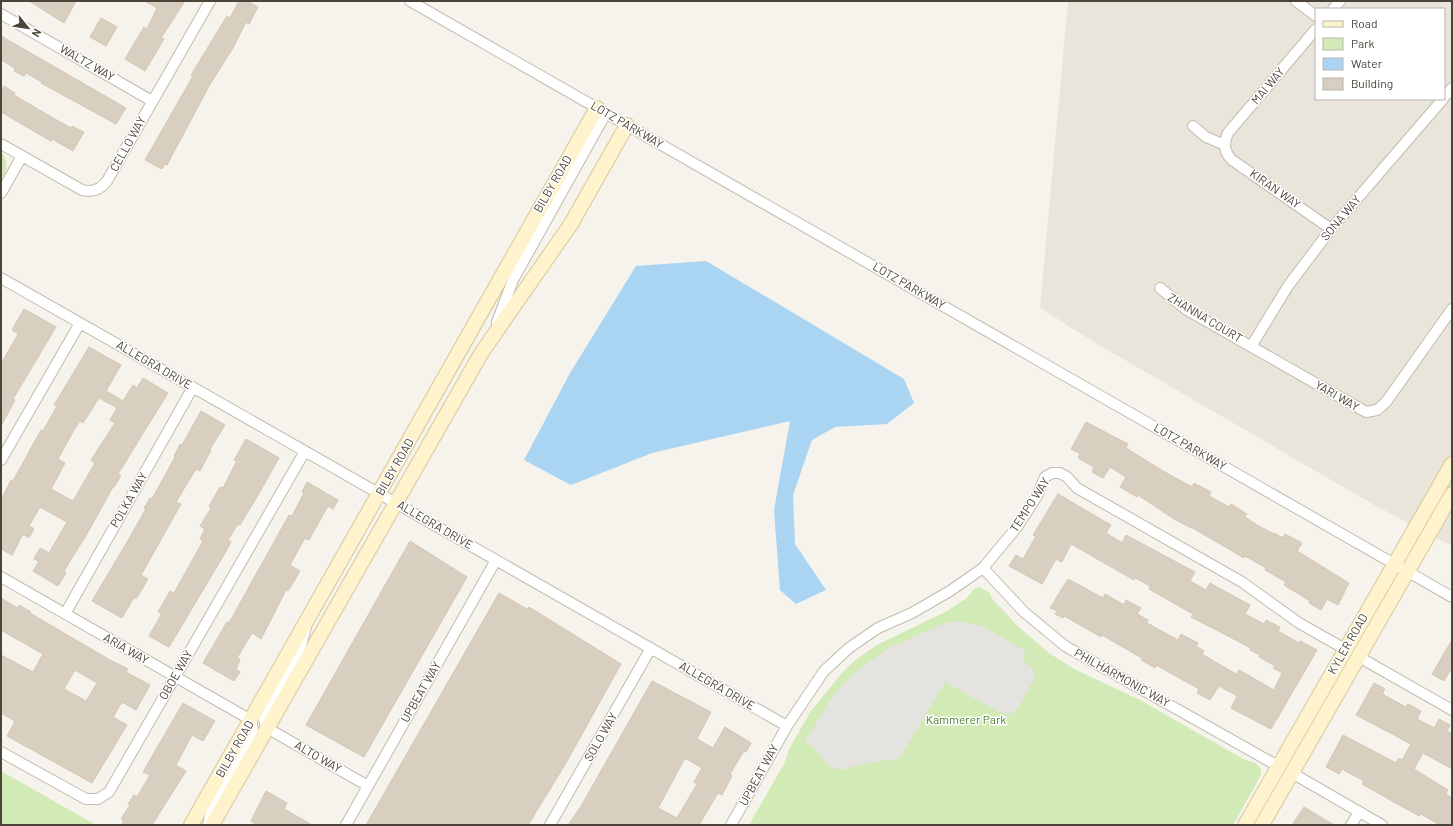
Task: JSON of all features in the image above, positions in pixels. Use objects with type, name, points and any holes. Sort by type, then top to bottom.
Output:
[{"type":"street","name":"CELLO WAY","points":[[1,144],[82,190],[90,191],[100,188],[107,181],[210,1]]},
{"type":"street","name":"LOTZ PARKWAY","points":[[410,1],[1452,597]]},
{"type":"street","points":[[1296,1],[1315,15]]},
{"type":"street","name":"WALTZ WAY","points":[[1,14],[152,101]]},
{"type":"street","name":"MAI WAY","points":[[1225,145],[1228,133],[1315,30]]},
{"type":"street","name":"SONA WAY","points":[[1445,96],[1452,88]]},
{"type":"street","name":"SONA WAY","points":[[1252,346],[1288,286],[1331,229],[1441,100]]},
{"type":"street","name":"BILBY ROAD","points":[[212,825],[482,352],[502,311],[513,280],[602,111]]},
{"type":"street","name":"BILBY ROAD","points":[[191,825],[380,494],[602,111]]},
{"type":"street","name":"BILBY ROAD","points":[[482,352],[571,224],[627,125]]},
{"type":"street","points":[[1193,126],[1206,137],[1225,145]]},
{"type":"street","name":"KIRAN WAY","points":[[1225,145],[1226,150],[1232,160],[1331,229]]},
{"type":"street","points":[[1,193],[22,156]]},
{"type":"street","name":"ALLEGRA DRIVE","points":[[1,278],[787,726]]},
{"type":"street","name":"ZHANNA COURT","points":[[1160,288],[1183,307],[1252,346]]},
{"type":"street","name":"YARI WAY","points":[[1252,346],[1355,407],[1366,412],[1372,411],[1386,402],[1452,309]]},
{"type":"street","points":[[1,460],[80,323]]},
{"type":"street","name":"POLKA WAY","points":[[65,614],[193,387]]},
{"type":"street","name":"OBOE WAY","points":[[1,752],[80,797],[92,800],[98,799],[108,792],[305,451]]},
{"type":"street","name":"KYLER ROAD","points":[[1245,825],[1452,464]]},
{"type":"street","name":"TEMPO WAY","points":[[787,726],[824,672],[849,648],[878,628],[912,613],[950,591],[983,568],[1017,527],[1033,501],[1045,477],[1052,473],[1060,473],[1067,477],[1077,488],[1242,582],[1299,623],[1345,649]]},
{"type":"street","name":"KYLER ROAD","points":[[1262,825],[1452,494]]},
{"type":"street","name":"UPBEAT WAY","points":[[346,825],[496,560]]},
{"type":"street","name":"PHILHARMONIC WAY","points":[[983,568],[1024,612],[1065,646],[1278,766]]},
{"type":"street","name":"ARIA WAY","points":[[1,577],[251,720]]},
{"type":"street","points":[[267,728],[264,720],[266,712],[299,653],[305,637],[307,622]]},
{"type":"street","name":"SOLO WAY","points":[[550,825],[651,648]]},
{"type":"street","points":[[1359,657],[1452,710]]},
{"type":"street","points":[[1310,710],[1304,734],[1291,762],[1292,773],[1382,825]]},
{"type":"street","points":[[208,825],[214,804],[251,740],[253,731],[251,720]]},
{"type":"street","name":"UPBEAT WAY","points":[[731,825],[787,726]]},
{"type":"street","name":"ALTO WAY","points":[[267,728],[368,786]]},
{"type":"street","points":[[1254,825],[1280,778],[1278,766]]},
{"type":"street","points":[[1351,825],[1359,812]]},
{"type":"shaded area","points":[[1068,1],[1452,1],[1452,546],[1376,506],[1099,345],[1040,308]]},
{"type":"shaded area","points":[[959,621],[982,626],[1026,651],[1022,660],[1033,668],[1035,677],[1018,709],[1010,714],[1001,713],[945,682],[900,758],[863,764],[842,770],[833,768],[824,762],[817,750],[805,742],[828,703],[842,685],[858,670],[889,648],[944,623]]},
{"type":"green space","points":[[1,151],[7,165],[4,176],[1,179]]},
{"type":"green space","name":"Kammerer Park","points":[[980,587],[989,592],[993,600],[1020,628],[1049,653],[1074,669],[1140,700],[1245,760],[1256,763],[1261,770],[1261,775],[1233,825],[749,825],[785,762],[789,749],[811,711],[841,674],[854,661],[877,645],[947,611],[967,598],[975,588]]},
{"type":"green space","points":[[1,771],[96,825],[1,825]]},
{"type":"water","points":[[706,261],[904,379],[914,403],[887,424],[835,427],[812,440],[793,495],[795,544],[826,590],[796,604],[780,590],[774,510],[790,421],[652,453],[571,485],[524,460],[570,373],[636,266]]},
{"type":"building","points":[[29,1],[76,1],[64,23]]},
{"type":"building","points":[[145,1],[185,1],[161,38],[164,39],[145,71],[125,59],[144,27],[147,29],[157,8]]},
{"type":"building","points":[[239,1],[247,1],[258,7],[249,24],[246,22],[233,48],[209,86],[167,165],[165,164],[162,169],[145,160],[193,76],[191,75],[227,16],[230,18]]},
{"type":"building","points":[[101,18],[117,27],[106,46],[90,37]]},
{"type":"building","points":[[1,36],[126,108],[116,124],[41,83],[42,82],[26,73],[24,76],[14,71],[15,68],[1,60]]},
{"type":"building","points":[[4,86],[15,93],[14,95],[55,119],[71,128],[72,126],[84,132],[73,151],[52,139],[51,141],[1,112],[1,91]]},
{"type":"building","points":[[24,309],[56,327],[13,399],[15,400],[1,426],[1,364],[18,334],[12,330]]},
{"type":"building","points":[[89,347],[121,365],[106,391],[123,401],[133,385],[137,388],[143,378],[168,393],[118,474],[121,476],[68,564],[64,572],[66,573],[58,586],[33,571],[39,561],[34,559],[40,548],[49,553],[67,522],[40,507],[29,526],[34,529],[29,538],[23,534],[12,555],[1,549],[1,500],[11,480],[13,481],[41,430],[43,431],[57,406],[54,405]],"holes":[[[99,398],[117,408],[110,420],[115,423],[91,460],[95,463],[73,501],[51,489],[65,463],[58,459],[80,421],[83,423]]]},
{"type":"building","points":[[201,411],[225,425],[210,449],[211,450],[200,471],[196,469],[176,502],[181,504],[141,575],[148,579],[136,599],[134,597],[122,618],[92,601],[146,509],[144,508],[150,498],[152,499],[175,457],[174,456],[180,444],[182,445]]},
{"type":"building","points":[[1086,422],[1128,444],[1126,448],[1163,471],[1192,487],[1194,483],[1211,492],[1209,496],[1229,507],[1231,504],[1247,514],[1245,517],[1257,525],[1283,538],[1285,534],[1302,543],[1297,551],[1349,583],[1338,605],[1327,599],[1321,610],[1309,603],[1310,601],[1284,585],[1286,582],[1265,570],[1266,568],[1245,556],[1244,558],[1191,527],[1174,519],[1138,495],[1137,497],[1120,487],[1126,477],[1110,467],[1103,478],[1092,472],[1094,467],[1078,458],[1080,454],[1071,449]]},
{"type":"building","points":[[246,439],[279,458],[240,525],[238,524],[228,540],[231,542],[225,553],[169,647],[149,636],[162,613],[158,612],[170,591],[174,593],[203,541],[200,539],[205,529],[200,526],[211,508],[209,506],[220,487],[223,488],[237,461],[234,460]]},
{"type":"building","points":[[307,482],[338,500],[333,509],[328,506],[309,540],[305,538],[290,565],[300,571],[288,591],[286,590],[261,639],[252,633],[237,658],[240,660],[236,669],[240,672],[234,681],[203,663],[227,622],[229,623],[289,515],[292,516],[304,493],[302,492]]},
{"type":"building","points":[[1058,494],[1111,525],[1106,533],[1122,543],[1126,535],[1195,572],[1190,581],[1206,590],[1210,583],[1250,605],[1245,614],[1264,624],[1266,620],[1280,627],[1278,631],[1299,643],[1300,641],[1317,650],[1271,729],[1231,708],[1237,696],[1219,686],[1210,700],[1197,693],[1199,689],[1156,665],[1155,668],[1141,660],[1142,658],[1102,635],[1101,637],[1064,616],[1063,618],[1055,614],[1057,611],[1050,608],[1068,579],[1103,598],[1105,594],[1124,605],[1126,600],[1141,608],[1137,614],[1148,620],[1147,623],[1178,640],[1181,634],[1198,643],[1196,646],[1204,651],[1202,654],[1236,674],[1239,670],[1274,690],[1282,673],[1273,668],[1275,666],[1259,657],[1260,655],[1250,650],[1251,648],[1191,617],[1193,614],[1149,589],[1150,586],[1135,578],[1134,580],[1071,544],[1062,562],[1056,559],[1042,584],[1009,566],[1016,555],[1023,559],[1036,536],[1033,535]]},
{"type":"building","points":[[410,541],[467,577],[364,757],[306,725]]},
{"type":"building","points":[[499,593],[527,609],[529,607],[621,664],[566,763],[528,825],[366,825]]},
{"type":"building","points":[[1,598],[18,608],[19,605],[31,612],[30,613],[128,669],[126,672],[150,685],[136,710],[122,702],[113,717],[127,725],[92,783],[7,736],[15,721],[1,713],[1,655],[33,672],[43,654],[1,630]],"holes":[[[75,670],[97,683],[86,701],[64,689]]]},
{"type":"building","points":[[1452,640],[1452,667],[1444,681],[1432,674]]},
{"type":"building","points":[[652,681],[711,712],[697,739],[713,748],[725,727],[751,743],[746,752],[744,751],[730,774],[732,776],[722,795],[718,793],[699,825],[568,825],[580,808]],"holes":[[[685,758],[702,768],[694,782],[697,784],[677,818],[658,808]]]},
{"type":"building","points":[[1374,683],[1385,689],[1382,694],[1406,707],[1408,704],[1421,711],[1417,719],[1434,728],[1439,719],[1450,725],[1447,731],[1452,734],[1452,769],[1423,753],[1414,769],[1448,790],[1446,794],[1452,798],[1452,825],[1440,825],[1421,814],[1419,816],[1362,784],[1364,781],[1342,769],[1339,774],[1326,767],[1343,735],[1396,763],[1399,758],[1402,760],[1411,744],[1356,715]]},
{"type":"building","points":[[183,703],[215,721],[203,741],[192,735],[176,765],[186,771],[152,825],[121,825],[124,821],[121,819],[130,805],[128,804],[134,795],[137,797],[150,775],[143,772]]},
{"type":"building","points":[[266,791],[287,803],[284,809],[312,825],[257,825],[251,821]]},
{"type":"building","points":[[1304,807],[1334,825],[1292,825]]}]
